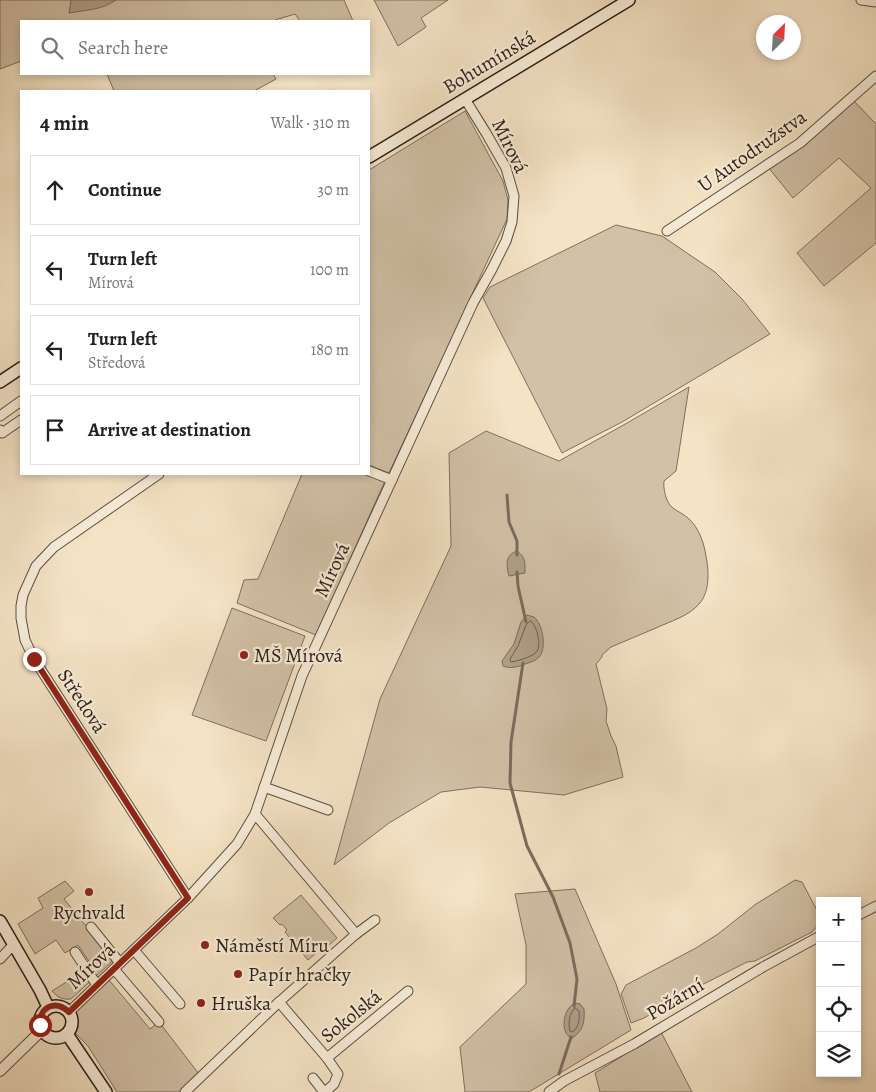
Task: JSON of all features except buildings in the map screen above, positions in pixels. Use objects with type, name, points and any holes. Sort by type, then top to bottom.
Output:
[{"type":"main road","name":"Bohumínská","points":[[370,156],[629,0]]},
{"type":"main road","points":[[0,382],[20,369]]},
{"type":"main road","points":[[0,921],[48,1007]]},
{"type":"main road","points":[[60,1006],[69,1012],[72,1021],[67,1034],[54,1038],[45,1034],[40,1025],[40,1019],[41,1014],[48,1007],[60,1006]]},
{"type":"main road","points":[[67,1034],[106,1092]]},
{"type":"street","points":[[861,0],[876,2]]},
{"type":"street","name":"U Autodružstva","points":[[666,231],[800,143],[876,76]]},
{"type":"street","name":"Mírová","points":[[69,1012],[188,898],[237,844],[255,814],[302,676],[473,303],[506,241],[512,222],[514,196],[506,168],[486,132],[464,99]]},
{"type":"street","points":[[0,416],[20,402]]},
{"type":"street","points":[[0,430],[2,433],[20,421]]},
{"type":"street","points":[[370,471],[392,480]]},
{"type":"street","name":"Středová","points":[[158,475],[54,547],[36,566],[23,595],[21,618],[25,640],[34,659],[188,898]]},
{"type":"street","points":[[264,787],[328,810]]},
{"type":"street","points":[[255,814],[356,934]]},
{"type":"street","points":[[861,914],[876,906]]},
{"type":"street","points":[[185,1092],[278,1002],[356,934],[375,920]]},
{"type":"street","points":[[91,927],[117,966],[159,1022]]},
{"type":"street","name":"Požární","points":[[548,1092],[564,1081],[634,1044],[763,967],[816,938]]},
{"type":"street","points":[[0,958],[14,944]]},
{"type":"street","points":[[134,950],[180,1004]]},
{"type":"street","points":[[75,952],[97,986]]},
{"type":"street","name":"Sokolská","points":[[278,1002],[327,1058],[408,992]]},
{"type":"street","points":[[0,1071],[42,1030]]},
{"type":"street","points":[[313,1078],[324,1092],[334,1084],[338,1074],[327,1058]]},
{"type":"shaded area","points":[[0,0],[344,0],[353,20],[299,20],[295,14],[275,20],[20,20],[20,61],[0,69]]},
{"type":"shaded area","points":[[374,0],[448,0],[421,18],[426,27],[398,46]]},
{"type":"shaded area","points":[[107,75],[274,75],[276,79],[256,90],[114,90]]},
{"type":"shaded area","points":[[853,100],[876,124],[876,243],[824,286],[797,253],[871,188],[839,158],[793,198],[768,167]]},
{"type":"shaded area","points":[[465,111],[503,181],[508,200],[507,219],[389,473],[370,465],[370,169]]},
{"type":"shaded area","points":[[616,225],[662,236],[715,272],[742,299],[770,334],[622,422],[562,453],[483,298],[490,287]]},
{"type":"shaded area","points":[[689,387],[676,471],[664,481],[664,488],[665,496],[671,506],[689,519],[701,536],[707,562],[707,587],[703,599],[690,612],[611,647],[596,664],[607,709],[606,721],[616,746],[623,777],[564,795],[480,787],[441,792],[389,823],[334,865],[380,699],[451,546],[449,453],[486,431],[559,461]]},
{"type":"shaded area","points":[[302,475],[370,475],[385,481],[316,635],[237,603],[244,580],[258,579]]},
{"type":"shaded area","points":[[232,608],[305,636],[266,741],[192,715]]},
{"type":"shaded area","points":[[795,880],[802,882],[816,908],[816,928],[812,932],[755,961],[747,962],[680,996],[644,1018],[631,1023],[621,994],[626,985],[696,948],[718,934],[756,904]]},
{"type":"shaded area","points":[[65,881],[74,891],[64,899],[116,958],[71,999],[60,998],[52,991],[79,974],[82,980],[95,970],[78,945],[65,953],[56,940],[35,954],[18,924],[43,908],[38,898]]},
{"type":"shaded area","points":[[575,889],[616,984],[631,1030],[529,1092],[465,1092],[460,1047],[526,984],[526,945],[515,894]]},
{"type":"shaded area","points":[[301,895],[337,938],[308,960],[285,932],[287,930],[282,924],[280,925],[273,918]]},
{"type":"shaded area","points":[[109,980],[150,1029],[159,1022],[199,1074],[179,1092],[117,1092],[88,1046],[75,1033],[78,1021],[75,1012]]},
{"type":"shaded area","points":[[661,1032],[692,1092],[600,1092],[595,1073]]},
{"type":"water","points":[[71,0],[116,0],[99,8],[69,13]]},
{"type":"water","points":[[517,551],[524,560],[525,573],[509,576],[507,561],[510,555]]},
{"type":"water","points":[[527,615],[534,617],[540,625],[543,637],[541,653],[536,659],[520,666],[503,666],[502,661],[514,644],[521,622]]},
{"type":"water","points":[[575,1003],[580,1004],[584,1009],[584,1018],[581,1030],[571,1039],[566,1033],[564,1020],[569,1008]]},
{"type":"waterway","points":[[507,495],[509,522],[517,541],[517,555]]},
{"type":"waterway","points":[[517,572],[526,622]]},
{"type":"waterway","points":[[523,663],[511,742],[510,783],[527,846],[553,897],[570,943],[577,979],[574,1006]]},
{"type":"waterway","points":[[559,1074],[571,1037]]},
{"type":"place","name":"MŠ Mírová","points":[[244,655]]},
{"type":"place","name":"Rychvald","points":[[89,892]]},
{"type":"place","name":"Náměstí Míru","points":[[205,945]]},
{"type":"place","name":"Papír hračky","points":[[238,974]]},
{"type":"place","name":"Hruška","points":[[201,1003]]},
{"type":"route","points":[[34,659],[188,898],[69,1012],[60,1006],[48,1007],[41,1014],[40,1025]]}]
